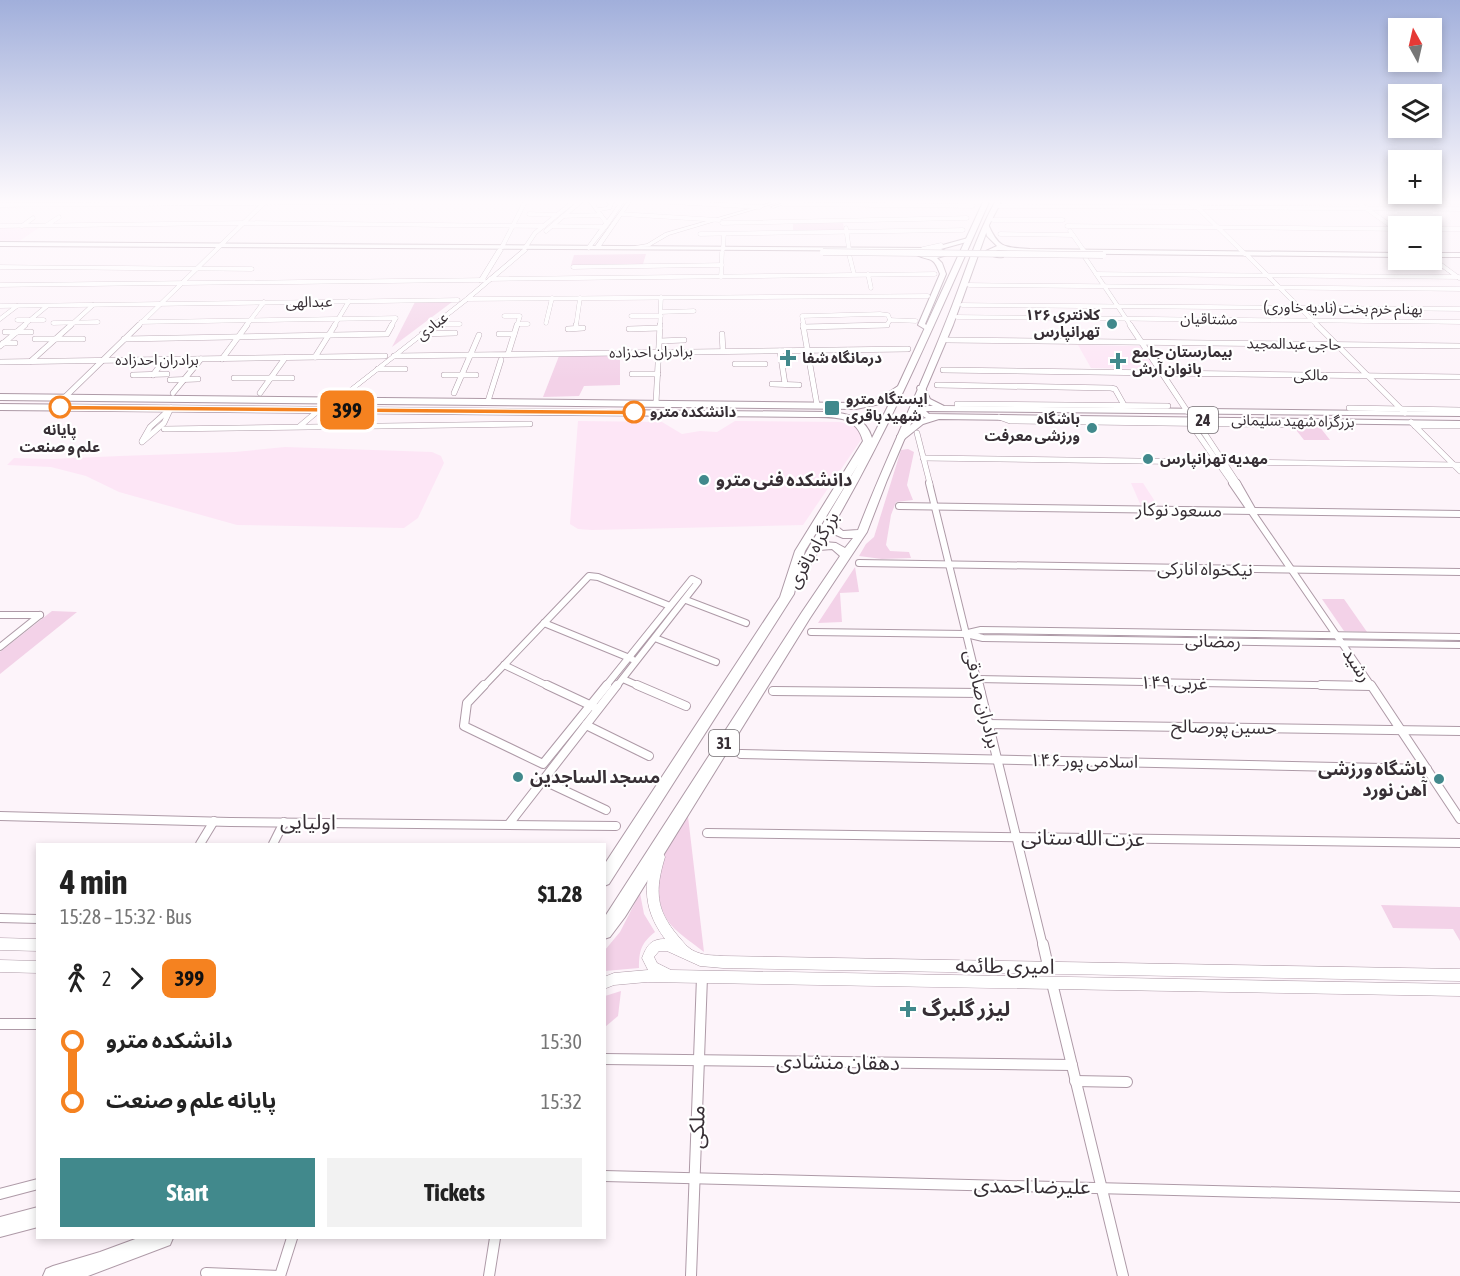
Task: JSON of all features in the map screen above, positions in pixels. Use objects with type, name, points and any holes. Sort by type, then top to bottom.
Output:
[{"type":"highway","name":"بزرگراه باقری","points":[[606,876],[786,597],[858,475],[902,387],[958,262]]},
{"type":"highway","name":"31","points":[[900,438],[955,315],[973,262]]},
{"type":"highway","points":[[935,310],[943,314],[955,315]]},
{"type":"highway","points":[[930,325],[941,321],[949,325]]},
{"type":"highway","points":[[0,397],[231,398],[263,396],[334,399],[856,406],[882,401],[902,387]]},
{"type":"highway","points":[[255,409],[253,404],[263,396]]},
{"type":"highway","points":[[223,409],[231,404],[231,398]]},
{"type":"highway","points":[[0,407],[809,414],[856,419],[863,417],[866,413],[856,406]]},
{"type":"highway","points":[[786,597],[801,551],[868,441],[862,424],[856,419]]},
{"type":"highway","name":"بزرگراه باقری","points":[[606,929],[806,615],[853,560],[900,438]]},
{"type":"highway","points":[[828,524],[831,529],[842,535],[862,532]]},
{"type":"highway","points":[[814,547],[830,545],[838,548],[853,560]]},
{"type":"highway","points":[[0,1218],[36,1217]]},
{"type":"highway","points":[[0,1227],[36,1218]]},
{"type":"highway","points":[[53,1276],[100,1262],[160,1239]]},
{"type":"main road","name":"عبادی","points":[[334,399],[378,369],[467,299],[487,279],[495,262]]},
{"type":"main road","name":"عبادی","points":[[334,399],[385,356],[509,262]]},
{"type":"main road","points":[[930,325],[921,325],[943,274],[938,262]]},
{"type":"main road","points":[[385,356],[394,356]]},
{"type":"main road","name":"24","points":[[921,388],[931,404],[955,408]]},
{"type":"main road","name":"بزرگراه شهید سلیمانی","points":[[1460,412],[1403,411],[1192,419],[955,408],[927,408],[921,411],[927,416],[945,417],[1460,424]]},
{"type":"main road","name":"24","points":[[900,438],[920,422],[945,417]]},
{"type":"main road","points":[[667,833],[652,880],[652,905],[663,928],[686,954]]},
{"type":"main road","points":[[606,861],[626,845]]},
{"type":"main road","name":"امیری طائمه","points":[[671,977],[653,968],[648,958],[651,950],[662,943],[700,960],[723,962],[1460,975]]},
{"type":"main road","points":[[0,944],[36,945]]},
{"type":"main road","points":[[0,966],[36,967]]},
{"type":"main road","name":"امیری طائمه","points":[[606,982],[614,979],[702,977],[1460,990]]},
{"type":"street","points":[[64,398],[203,262]]},
{"type":"street","points":[[721,277],[722,262]]},
{"type":"street","points":[[851,262],[854,274]]},
{"type":"street","points":[[1089,262],[1192,419],[1304,425]]},
{"type":"street","points":[[1253,262],[1403,411]]},
{"type":"street","points":[[573,267],[722,265]]},
{"type":"street","points":[[1442,265],[1459,278]]},
{"type":"street","points":[[0,267],[252,269]]},
{"type":"street","points":[[868,274],[871,288]]},
{"type":"street","points":[[0,285],[398,283],[487,279],[935,274]]},
{"type":"street","points":[[1096,274],[1459,278]]},
{"type":"street","points":[[223,288],[228,283]]},
{"type":"street","points":[[969,285],[1460,289]]},
{"type":"street","points":[[467,299],[928,296]]},
{"type":"street","points":[[656,403],[661,297]]},
{"type":"street","points":[[546,323],[552,298]]},
{"type":"street","points":[[576,328],[580,298]]},
{"type":"street","name":"عبدالهی","points":[[0,306],[458,300]]},
{"type":"street","points":[[315,357],[349,301]]},
{"type":"street","points":[[222,359],[264,302]]},
{"type":"street","name":"بهنام خرم بخت (نادیه خاوری)","points":[[962,304],[1460,309]]},
{"type":"street","points":[[31,361],[93,305]]},
{"type":"street","points":[[0,320],[17,306]]},
{"type":"street","points":[[1,344],[47,306]]},
{"type":"street","points":[[631,316],[694,311]]},
{"type":"street","points":[[817,405],[801,318],[806,315],[880,314],[888,315],[890,320]]},
{"type":"street","name":"مشتاقیان","points":[[955,315],[1460,322]]},
{"type":"street","points":[[504,316],[520,316],[508,354]]},
{"type":"street","points":[[124,339],[387,334],[396,318],[141,322]]},
{"type":"street","points":[[17,320],[44,320]]},
{"type":"street","points":[[890,320],[916,321]]},
{"type":"street","points":[[803,327],[887,325],[890,320]]},
{"type":"street","points":[[53,323],[98,322]]},
{"type":"street","points":[[435,324],[460,324]]},
{"type":"street","points":[[517,324],[528,324]]},
{"type":"street","points":[[568,329],[583,328]]},
{"type":"street","points":[[628,328],[660,328]]},
{"type":"street","points":[[5,332],[31,332]]},
{"type":"street","points":[[422,334],[455,333]]},
{"type":"street","points":[[499,334],[514,334]]},
{"type":"street","points":[[722,334],[723,351]]},
{"type":"street","points":[[453,393],[479,335]]},
{"type":"street","points":[[35,339],[83,339]]},
{"type":"street","points":[[660,341],[684,340]]},
{"type":"street","name":"حاجی عبدالمجید","points":[[947,340],[1460,346]]},
{"type":"street","points":[[1,344],[15,343]]},
{"type":"street","name":"برادران احدزاده","points":[[394,356],[908,349]]},
{"type":"street","points":[[747,351],[748,364]]},
{"type":"street","points":[[780,351],[785,384]]},
{"type":"street","name":"برادران احدزاده","points":[[0,362],[385,356]]},
{"type":"street","points":[[263,396],[270,378],[285,358]]},
{"type":"street","points":[[173,393],[201,359]]},
{"type":"street","points":[[153,375],[164,360]]},
{"type":"street","points":[[488,401],[501,360]]},
{"type":"street","points":[[735,364],[765,364]]},
{"type":"street","points":[[378,369],[405,369]]},
{"type":"street","name":"مالکی","points":[[943,370],[1460,377]]},
{"type":"street","points":[[632,374],[658,374]]},
{"type":"street","points":[[133,375],[198,379]]},
{"type":"street","points":[[444,375],[476,375]]},
{"type":"street","points":[[234,378],[292,378]]},
{"type":"street","points":[[772,384],[799,384]]},
{"type":"street","points":[[937,385],[1111,388],[1115,389],[1124,405]]},
{"type":"street","points":[[955,408],[957,404],[1168,406]]},
{"type":"street","points":[[171,408],[170,414],[142,442],[143,436],[161,414],[171,408]]},
{"type":"street","points":[[1349,408],[1403,411]]},
{"type":"street","points":[[300,426],[319,410]]},
{"type":"street","name":"رشید","points":[[1192,419],[1224,462],[1253,511]]},
{"type":"street","name":"رشید","points":[[1192,419],[1246,505],[1253,511],[1339,636],[1460,819]]},
{"type":"street","points":[[164,429],[530,424]]},
{"type":"street","points":[[1413,424],[1457,465],[1460,471]]},
{"type":"street","name":"برادران صادقی","points":[[917,433],[1048,966]]},
{"type":"street","points":[[923,458],[1208,462]]},
{"type":"street","points":[[1224,462],[1457,465]]},
{"type":"street","name":"مسعود نوکار","points":[[899,506],[1460,514]]},
{"type":"street","name":"نیکخواه انارکی","points":[[853,560],[949,565],[1460,572]]},
{"type":"street","points":[[509,824],[698,582],[693,579],[670,606],[543,764],[464,726],[467,703],[589,576],[597,577],[670,606]]},
{"type":"street","points":[[686,600],[746,623]]},
{"type":"street","points":[[0,615],[40,615],[0,647]]},
{"type":"street","points":[[544,623],[638,661]]},
{"type":"street","name":"رمضانی","points":[[966,634],[981,630],[1460,637]]},
{"type":"street","name":"رمضانی","points":[[811,632],[966,634],[983,638],[1460,645]]},
{"type":"street","points":[[655,638],[716,662]]},
{"type":"street","points":[[504,665],[599,709]]},
{"type":"street","points":[[623,679],[686,706]]},
{"type":"street","name":"۱۴۹ غربی","points":[[977,680],[1371,686]]},
{"type":"street","points":[[772,691],[981,693]]},
{"type":"street","name":"حسین پورصالح","points":[[988,724],[1460,731]]},
{"type":"street","points":[[586,725],[649,756]]},
{"type":"street","name":"۱۴۶ اسلامی پور","points":[[741,754],[1426,769]]},
{"type":"street","points":[[542,780],[606,810]]},
{"type":"street","name":"اولیایی","points":[[0,816],[616,826]]},
{"type":"street","points":[[201,843],[214,821]]},
{"type":"street","points":[[274,843],[284,822]]},
{"type":"street","name":"عزت الله ستانی","points":[[707,833],[1460,843]]},
{"type":"street","points":[[0,918],[36,919]]},
{"type":"street","name":"ملکی","points":[[691,1276],[702,977]]},
{"type":"street","points":[[1052,983],[1123,1276]]},
{"type":"street","points":[[0,1024],[36,1024]]},
{"type":"street","name":"دهقان منشادی","points":[[606,1059],[1072,1065]]},
{"type":"street","points":[[1075,1081],[1127,1082]]},
{"type":"street","name":"علیرضا احمدی","points":[[606,1176],[1460,1197]]},
{"type":"street","points":[[0,1194],[36,1185]]},
{"type":"street","points":[[206,1274],[280,1276],[292,1239]]},
{"type":"street","points":[[489,1276],[495,1239]]},
{"type":"shaded area","points":[[572,262],[644,262],[643,264],[571,265]]},
{"type":"shaded area","points":[[415,302],[452,302],[392,347]]},
{"type":"shaded area","name":"بیمارستان جامع بانوان آرش","points":[[1078,345],[1140,346],[1155,369],[1091,368]]},
{"type":"shaded area","points":[[559,356],[620,356],[620,385],[584,386],[579,396],[543,397]]},
{"type":"shaded area","name":"دانشکده فنی مترو","points":[[578,421],[662,422],[682,434],[700,431],[717,432],[735,421],[840,422],[857,427],[863,437],[803,525],[592,530],[578,529],[570,524]]},
{"type":"shaded area","points":[[1293,426],[1319,426],[1330,440],[1304,440]]},
{"type":"shaded area","points":[[285,447],[432,452],[441,456],[444,463],[418,518],[404,528],[237,525],[119,492],[86,476],[51,467],[7,465],[14,458],[51,459],[235,452]]},
{"type":"shaded area","points":[[908,449],[914,452],[907,485],[913,500],[896,502],[891,515],[886,545],[890,551],[909,552],[911,558],[882,559],[859,556],[866,544],[874,537],[901,450]]},
{"type":"shaded area","points":[[1131,483],[1143,483],[1158,506],[1141,506]]},
{"type":"shaded area","points":[[855,567],[859,592],[840,593],[842,622],[818,623]]},
{"type":"shaded area","points":[[1322,599],[1344,599],[1367,632],[1344,631]]},
{"type":"shaded area","points":[[52,611],[77,612],[0,674],[0,652]]},
{"type":"shaded area","points":[[687,808],[704,952],[671,925],[663,911],[659,896],[658,881],[661,865],[672,835]]},
{"type":"shaded area","points":[[640,893],[644,914],[655,932],[642,948],[639,968],[606,971],[606,949],[620,932]]},
{"type":"shaded area","points":[[1381,905],[1460,907],[1460,941],[1453,929],[1393,928]]},
{"type":"shaded area","points":[[621,991],[618,1016],[606,1026],[606,996]]},
{"type":"bus line","name":"399","points":[[60,407],[634,412]]},
{"type":"place","name":"کلانتری ۱۲۶ تهرانپارس","points":[[1112,324]]},
{"type":"place","name":"درمانگاه شفا","points":[[788,358]]},
{"type":"place","name":"بیمارستان جامع بانوان آرش","points":[[1118,361]]},
{"type":"place","name":"پایانه علم و صنعت","points":[[60,407]]},
{"type":"place","name":"ایستگاه مترو شهید باقری","points":[[832,408]]},
{"type":"place","name":"دانشکده مترو","points":[[634,412]]},
{"type":"place","name":"باشگاه ورزشی معرفت","points":[[1092,428]]},
{"type":"place","name":"مهدیه تهرانپارس","points":[[1148,459]]},
{"type":"place","name":"دانشکده فنی مترو","points":[[704,480]]},
{"type":"place","name":"مسجد الساجدین","points":[[518,777]]},
{"type":"place","name":"باشگاه ورزشی آهن نورد","points":[[1439,779]]},
{"type":"place","name":"لیزر گلبرگ","points":[[908,1009]]}]
